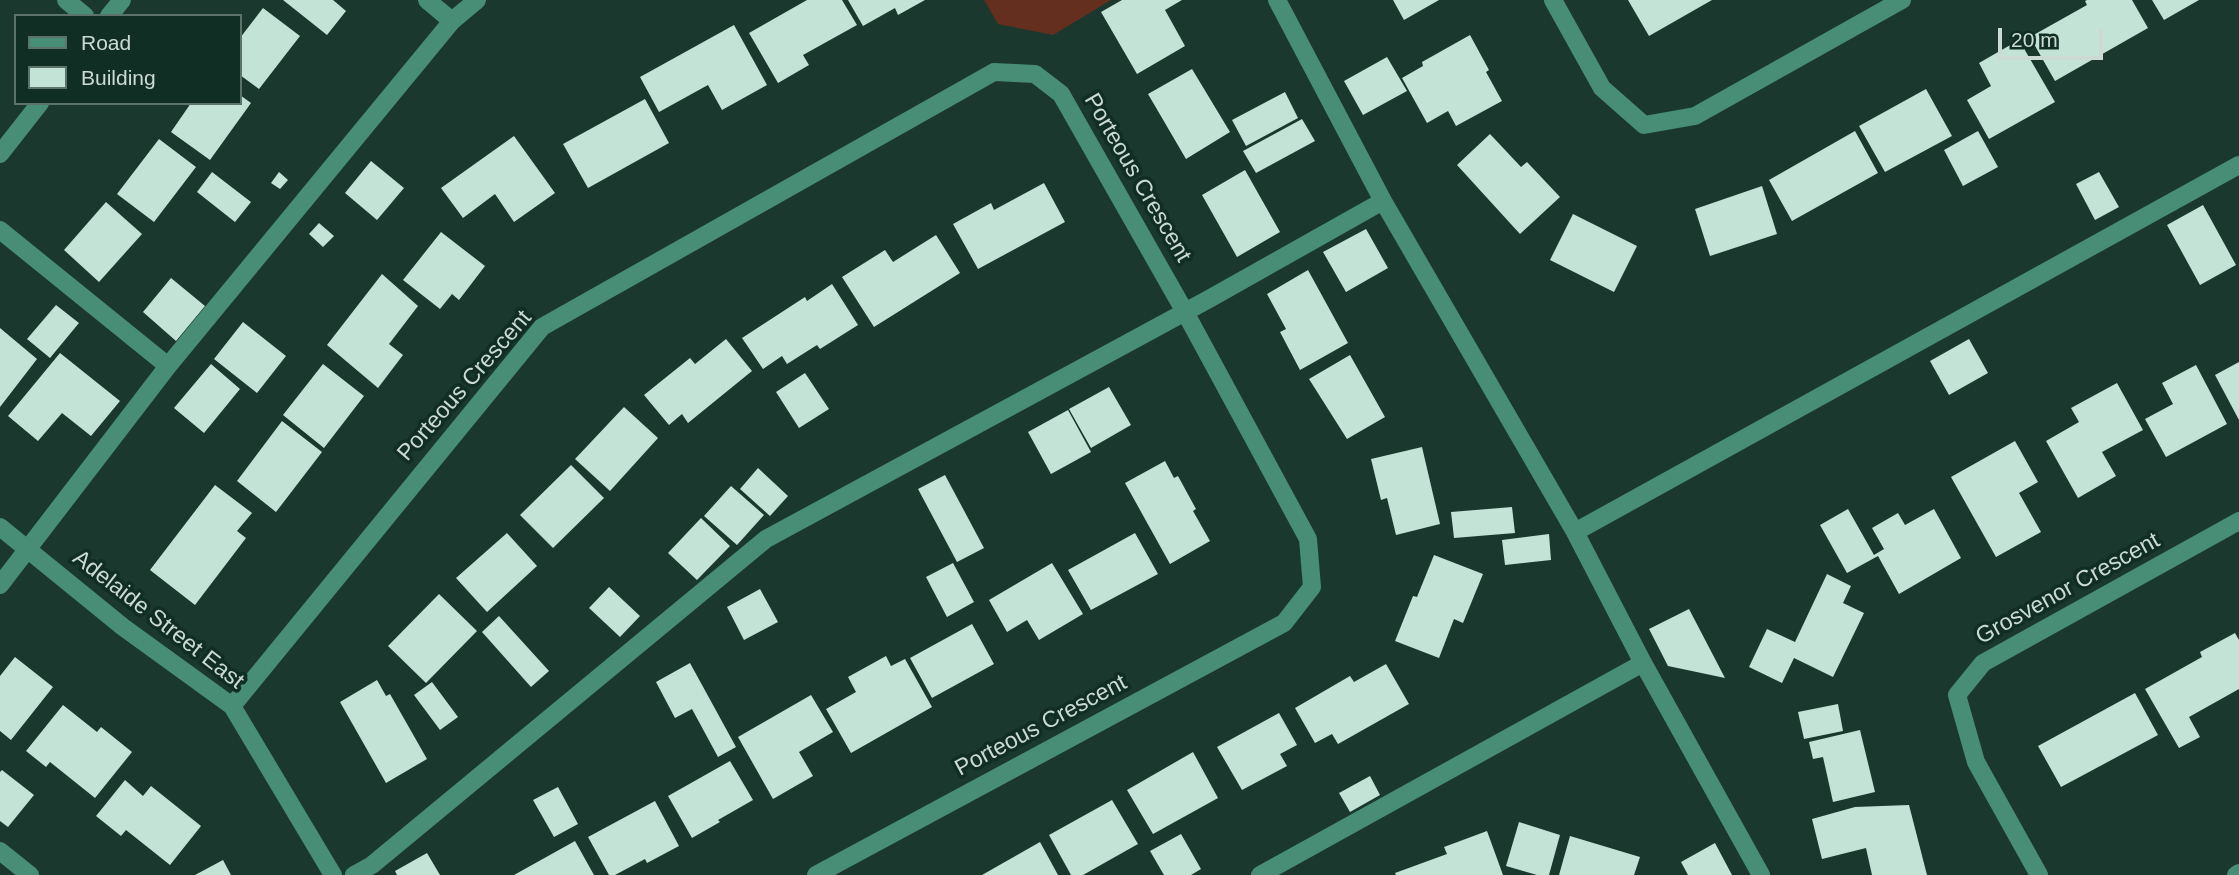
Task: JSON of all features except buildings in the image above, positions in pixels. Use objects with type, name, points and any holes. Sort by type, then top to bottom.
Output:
[{"type":"street","points":[[66,0],[83,14]]},
{"type":"street","points":[[111,14],[122,0]]},
{"type":"street","points":[[427,0],[452,21]]},
{"type":"street","points":[[0,585],[168,366],[452,21],[477,0]]},
{"type":"street","points":[[1277,0],[1383,201],[1575,533],[1643,663],[1761,875]]},
{"type":"street","points":[[1553,0],[1602,88],[1644,125],[1695,116],[1902,0]]},
{"type":"street","name":"Porteous Crescent","points":[[232,706],[542,327],[994,72],[1035,74],[1061,94],[1185,312],[1308,539],[1312,587],[1284,623],[816,875]]},
{"type":"street","points":[[0,155],[38,105]]},
{"type":"street","points":[[1575,533],[2239,165]]},
{"type":"street","points":[[354,875],[372,865],[766,539],[1185,312],[1383,201]]},
{"type":"street","points":[[0,230],[168,366]]},
{"type":"street","name":"Grosvenor Crescent","points":[[2039,875],[1976,762],[1957,695],[1983,663],[2239,522]]},
{"type":"street","name":"Adelaide Street East","points":[[0,527],[123,627],[232,706],[333,875]]},
{"type":"street","points":[[1260,875],[1643,663]]},
{"type":"street","points":[[0,851],[30,875]]},
{"type":"shaded area","points":[[984,0],[1111,0],[1053,35],[998,24]]}]
